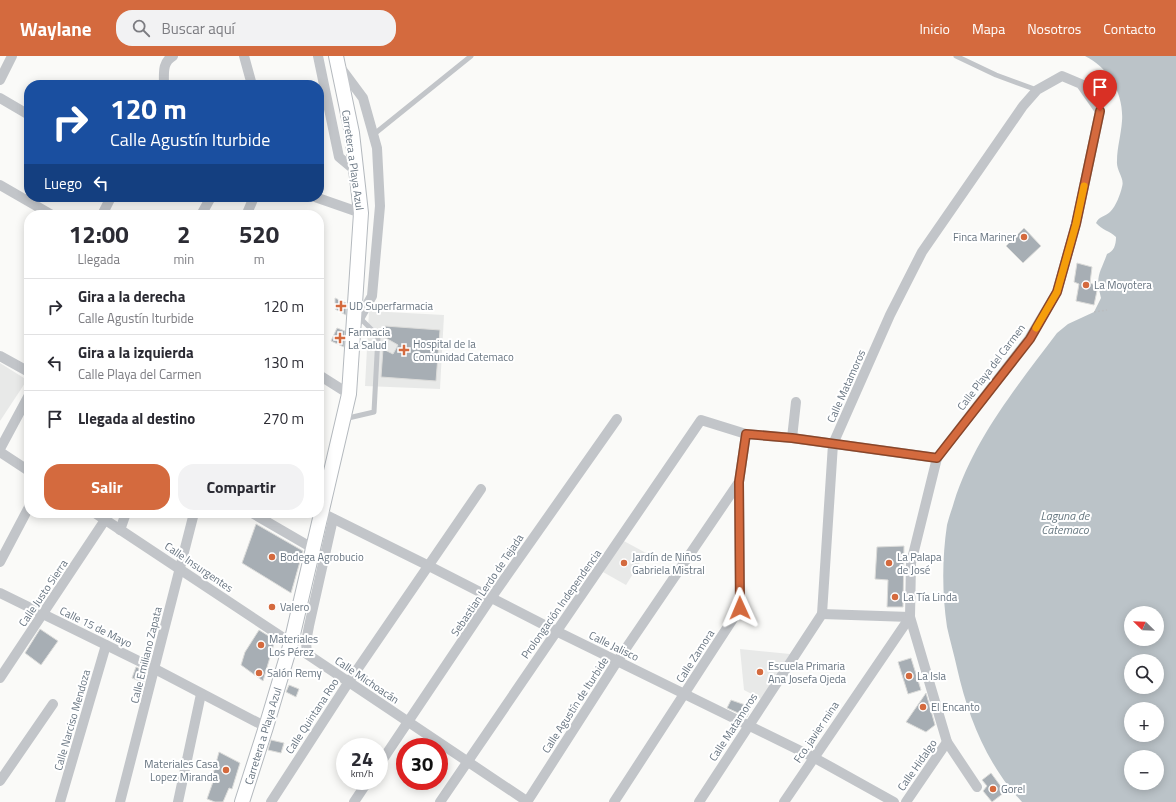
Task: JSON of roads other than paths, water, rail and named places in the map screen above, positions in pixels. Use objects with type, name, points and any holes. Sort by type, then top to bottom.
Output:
[{"type":"main road","name":"Carretera a Playa Azul","points":[[243,802],[290,643],[314,549],[328,516],[343,419],[349,394],[356,320],[361,213],[352,133],[337,60]]},
{"type":"street","points":[[6,56],[6,67]]},
{"type":"street","points":[[0,80],[12,56]]},
{"type":"street","points":[[164,80],[163,72],[165,63],[173,56]]},
{"type":"street","points":[[244,56],[251,80]]},
{"type":"street","points":[[318,56],[323,80]]},
{"type":"street","points":[[337,60],[363,98],[377,148],[380,206],[372,296],[356,320]]},
{"type":"street","name":"Calle Matamoros","points":[[698,802],[822,614],[833,444],[890,315],[922,252],[1023,106],[1037,90],[1062,76]]},
{"type":"street","name":"Calle Playa del Carmen","points":[[977,787],[948,742],[910,618],[911,563],[937,458],[1030,339],[1057,292],[1076,224],[1100,111],[1081,84],[1062,76]]},
{"type":"street","points":[[324,84],[340,157],[357,172]]},
{"type":"street","points":[[0,98],[24,112]]},
{"type":"street","points":[[0,185],[24,199]]},
{"type":"street","points":[[324,200],[361,213]]},
{"type":"street","points":[[29,202],[43,210]]},
{"type":"street","points":[[0,356],[24,369]]},
{"type":"street","points":[[324,378],[349,394]]},
{"type":"street","points":[[792,438],[796,402]]},
{"type":"street","points":[[0,448],[24,404]]},
{"type":"street","name":"Sebastian Lerdo de Tejada","points":[[388,753],[491,598],[617,419]]},
{"type":"street","name":"Prolongación Independencia","points":[[440,802],[701,420],[746,434]]},
{"type":"street","points":[[746,434],[792,438],[937,458]]},
{"type":"street","name":"Calle Zamora","points":[[614,802],[740,608],[739,482],[746,434]]},
{"type":"street","points":[[0,452],[24,467]]},
{"type":"street","name":"Calle Agustín de Iturbide","points":[[528,802],[618,660],[739,482]]},
{"type":"street","name":"Calle Quintana Roo","points":[[271,802],[348,683],[481,489]]},
{"type":"street","points":[[0,562],[24,516]]},
{"type":"street","name":"Calle Jalisco","points":[[328,516],[429,566],[556,632],[618,660],[684,695],[813,757],[894,802]]},
{"type":"street","name":"Calle Michoacán","points":[[328,516],[306,642],[307,654],[348,683],[528,802]]},
{"type":"street","name":"Calle Insurgentes","points":[[102,518],[180,568],[290,643]]},
{"type":"street","points":[[120,530],[124,518]]},
{"type":"street","name":"Calle Emiliano Zapata","points":[[120,802],[193,518]]},
{"type":"street","points":[[261,518],[314,549]]},
{"type":"street","name":"Calle Justo Sierra","points":[[0,678],[44,614],[105,520]]},
{"type":"street","name":"Calle 15 de Mayo","points":[[0,593],[155,669],[266,727]]},
{"type":"street","points":[[822,614],[910,618]]},
{"type":"street","name":"Fco. javier mina","points":[[784,802],[813,757],[910,618]]},
{"type":"street","name":"Calle Narciso Mendoza","points":[[60,802],[106,645]]},
{"type":"street","points":[[178,802],[201,694]]},
{"type":"street","points":[[0,781],[53,704]]},
{"type":"street","name":"Calle Hidalgo","points":[[906,802],[948,742]]},
{"type":"street","points":[[354,802],[362,790]]},
{"type":"lane","points":[[374,135],[471,56]]},
{"type":"lane","points":[[956,56],[996,75],[1037,90]]},
{"type":"lane","points":[[343,419],[374,412],[378,336],[356,320]]},
{"type":"water","name":"Laguna de Catemaco","points":[[1085,56],[1176,56],[1176,802],[1022,802],[999,772],[980,740],[967,704],[948,632],[945,614],[943,563],[945,538],[947,525],[963,478],[973,456],[998,413],[1057,333],[1068,324],[1094,312],[1101,298],[1098,279],[1107,254],[1116,243],[1116,237],[1096,223],[1099,219],[1112,210],[1118,200],[1123,184],[1117,165],[1122,111],[1118,92],[1108,75],[1101,67]]},
{"type":"place","name":"Finca Mariner","points":[[1024,237]]},
{"type":"place","name":"La Moyotera","points":[[1086,285]]},
{"type":"place","name":"UD Superfarmacia","points":[[341,306]]},
{"type":"place","name":"Farmacia La Salud","points":[[340,338]]},
{"type":"place","name":"Hospital de la Comunidad Catemaco","points":[[404,350]]},
{"type":"place","name":"Bodega Agrobucio","points":[[272,557]]},
{"type":"place","name":"Jardín de Niños Gabriela Mistral","points":[[624,563]]},
{"type":"place","name":"La Palapa de José","points":[[889,563]]},
{"type":"place","name":"La Tía Linda","points":[[895,597]]},
{"type":"place","name":"Valero","points":[[272,607]]},
{"type":"place","name":"Materiales Los Pérez","points":[[261,645]]},
{"type":"place","name":"Escuela Primaria Ana Josefa Ojeda","points":[[760,672]]},
{"type":"place","name":"Salón Remy","points":[[259,673]]},
{"type":"place","name":"La Isla","points":[[909,676]]},
{"type":"place","name":"El Encanto","points":[[923,707]]},
{"type":"place","name":"Materiales Casa Lopez Miranda","points":[[226,770]]},
{"type":"place","name":"Gorel","points":[[993,789]]}]
